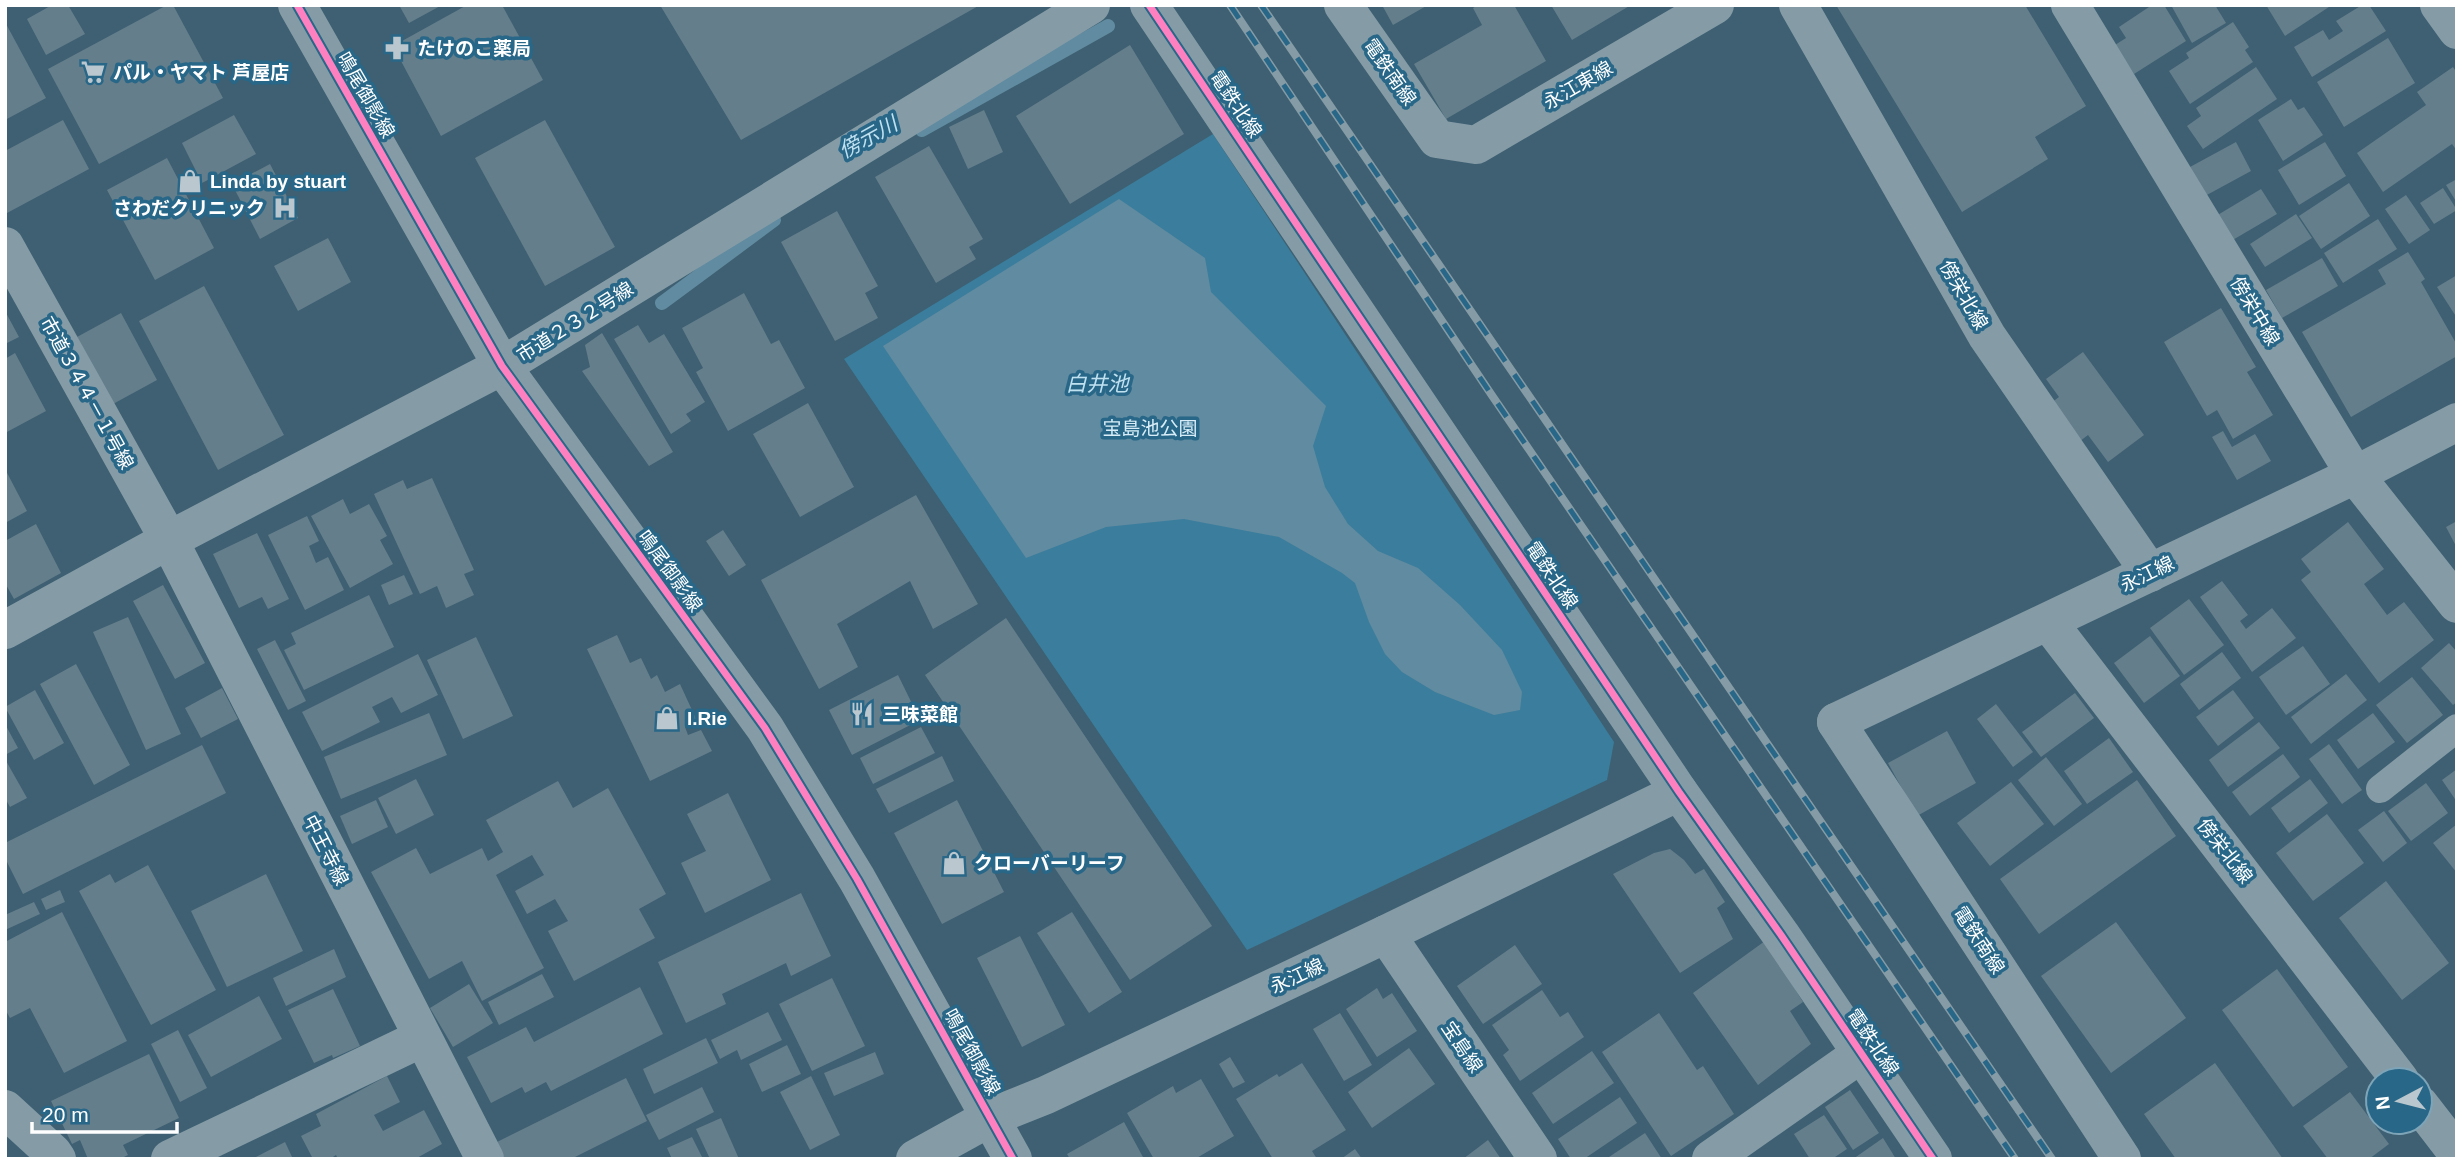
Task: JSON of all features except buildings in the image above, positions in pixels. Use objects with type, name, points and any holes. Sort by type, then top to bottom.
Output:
[{"type":"street","name":"鳴尾御影線","points":[[297,5],[502,366],[765,729],[857,879],[1013,1159]]},
{"type":"street","name":"市道２３２号線","points":[[5,630],[169,540],[502,366],[1091,5]]},
{"type":"street","name":"電鉄北線","points":[[1149,5],[1679,792],[1933,1159]]},
{"type":"street","name":"電鉄南線","points":[[1343,5],[1437,139]]},
{"type":"street","name":"永江東線","points":[[1437,139],[1476,145],[1715,5]]},
{"type":"street","name":"傍栄北線","points":[[1798,5],[1987,336],[2150,573]]},
{"type":"street","name":"傍栄中線","points":[[2070,5],[2355,475],[2457,604]]},
{"type":"street","points":[[2440,5],[2457,30]]},
{"type":"street","name":"市道３４４－１号線","points":[[5,246],[169,540]]},
{"type":"street","name":"永江線","points":[[1836,722],[2049,623],[2355,475],[2457,422]]},
{"type":"street","name":"中王寺線","points":[[169,540],[485,1159]]},
{"type":"street","name":"傍栄北線","points":[[2049,623],[2389,1066]]},
{"type":"street","name":"電鉄南線","points":[[1836,722],[2122,1159]]},
{"type":"street","name":"永江線","points":[[915,1159],[991,1117],[1046,1095],[1679,792]]},
{"type":"street","name":"宝島線","points":[[1386,934],[1538,1159]]},
{"type":"street","points":[[170,1159],[422,1038]]},
{"type":"street","points":[[1710,1159],[1862,1053]]},
{"type":"street","points":[[5,1110],[57,1159]]},
{"type":"street","points":[[2434,1123],[2457,1153]]},
{"type":"lane","points":[[2380,789],[2457,729]]},
{"type":"green space","name":"宝島池公園","points":[[1213,134],[1614,742],[1607,780],[1247,950],[844,359]]},
{"type":"water","name":"白井池","points":[[1119,199],[1205,258],[1211,292],[1326,406],[1313,446],[1325,487],[1348,524],[1378,551],[1418,568],[1460,605],[1502,650],[1522,692],[1520,710],[1494,715],[1435,692],[1402,672],[1385,654],[1369,622],[1355,583],[1279,537],[1184,519],[1106,527],[1026,558],[883,346]]},
{"type":"waterway","name":"傍示川","points":[[922,130],[1108,26]]},
{"type":"waterway","name":"傍示川","points":[[662,303],[774,220]]},
{"type":"railway","points":[[1230,5],[1491,394],[2015,1159]]},
{"type":"railway","points":[[1261,5],[2052,1159]]},
{"type":"cycle path","points":[[297,5],[502,366],[765,728],[857,879],[1013,1159]]},
{"type":"cycle path","points":[[1149,5],[1679,792],[1781,935],[1933,1159]]},
{"type":"place","name":"たけのこ薬局","points":[[397,48]]},
{"type":"place","name":"パル・ヤマト 芦屋店","points":[[93,72]]},
{"type":"place","name":"Linda by stuart","points":[[190,181]]},
{"type":"place","name":"さわだクリニック","points":[[285,208]]},
{"type":"place","name":"三味菜館","points":[[862,714]]},
{"type":"place","name":"I.Rie","points":[[667,718]]},
{"type":"place","name":"クローバーリーフ","points":[[954,863]]}]
